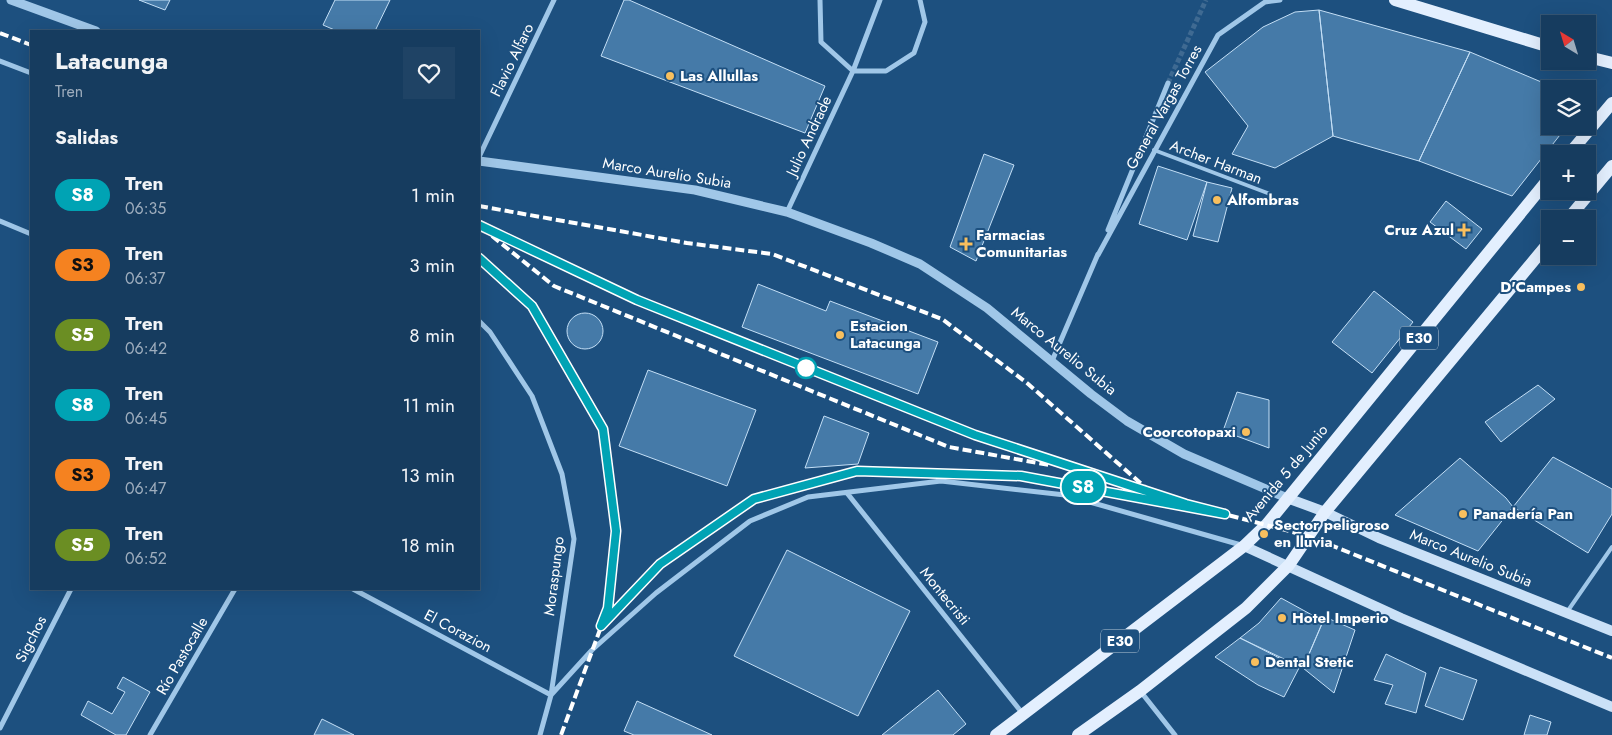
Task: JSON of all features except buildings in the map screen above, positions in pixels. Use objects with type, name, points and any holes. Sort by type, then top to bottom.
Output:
[{"type":"main road","points":[[1395,0],[1541,44]]},
{"type":"main road","points":[[1596,59],[1612,63]]},
{"type":"main road","points":[[1577,145],[1612,103]]},
{"type":"main road","points":[[1575,210],[1612,166]]},
{"type":"main road","name":"Avenida 5 de Junio","points":[[996,735],[1244,546],[1267,524],[1541,188]]},
{"type":"main road","name":"E30","points":[[1078,735],[1140,692],[1246,608],[1289,566],[1325,512],[1541,252]]},
{"type":"main road","name":"Marco Aurelio Subia","points":[[1287,498],[1325,512],[1378,538],[1612,631]]},
{"type":"main road","points":[[1244,546],[1401,618],[1612,707]]},
{"type":"street","points":[[11,0],[93,30]]},
{"type":"street","name":"Flavio Alfaro","points":[[480,157],[554,0]]},
{"type":"street","points":[[820,0],[821,42],[853,71],[886,71],[914,53],[925,22],[920,0]]},
{"type":"street","name":"Julio Andrade","points":[[787,212],[853,71],[880,0]]},
{"type":"street","name":"General Vargas Torres","points":[[1098,255],[1218,36],[1266,2],[1280,0]]},
{"type":"street","points":[[0,61],[30,74]]},
{"type":"street","name":"General Vargas Torres","points":[[1052,361],[1098,255],[1168,83]]},
{"type":"street","name":"Marco Aurelio Subia","points":[[480,159],[695,190],[787,212],[871,243],[920,264],[987,308],[1127,422],[1184,454],[1287,498]]},
{"type":"street","points":[[0,221],[30,234]]},
{"type":"street","name":"Moraspungo","points":[[480,322],[490,332],[532,396],[562,474],[574,539],[551,695],[540,735]]},
{"type":"street","points":[[551,695],[592,650],[656,593],[750,521],[808,497],[941,481],[1065,495],[1244,546]]},
{"type":"street","name":"Montecristi","points":[[848,493],[1024,714]]},
{"type":"street","name":"Sigchos","points":[[0,728],[70,590]]},
{"type":"street","name":"Río Pastocalle","points":[[150,735],[235,590]]},
{"type":"street","name":"El Corazion","points":[[355,590],[551,695]]},
{"type":"street","points":[[1140,692],[1175,735]]},
{"type":"lane","name":"Archer Harman","points":[[1154,150],[1270,194]]},
{"type":"lane","points":[[1567,612],[1612,547]]},
{"type":"tunnel","points":[[1168,83],[1206,0]]},
{"type":"railway","points":[[0,33],[30,45]]},
{"type":"railway","points":[[480,206],[687,243],[772,254],[942,319],[1027,383],[1146,488]]},
{"type":"railway","points":[[480,225],[637,300],[975,435],[1186,504],[1308,536],[1612,658]]},
{"type":"railway","points":[[492,236],[554,286],[949,447],[1049,465]]},
{"type":"railway","points":[[480,259],[532,306],[603,429],[616,531],[608,608],[561,735]]},
{"type":"railway","points":[[601,626],[660,564],[754,499],[857,471],[1021,476],[1160,502]]},
{"type":"train","name":"S8","points":[[480,225],[637,300],[975,435],[1186,504],[1225,514],[1021,476],[857,471],[754,499],[660,564],[601,626],[608,608],[616,531],[603,429],[532,306],[480,259]]},
{"type":"place","name":"Las Allullas","points":[[670,76]]},
{"type":"place","name":"Alfombras","points":[[1217,200]]},
{"type":"place","name":"Cruz Azul","points":[[1464,230]]},
{"type":"place","name":"Farmacias Comunitarias","points":[[966,244]]},
{"type":"place","name":"D'Campes","points":[[1581,287]]},
{"type":"place","name":"Estacion Latacunga","points":[[840,335]]},
{"type":"place","name":"Coorcotopaxi","points":[[1246,432]]},
{"type":"place","name":"Panadería Pan","points":[[1463,514]]},
{"type":"place","name":"Sector peligroso en lluvia","points":[[1264,534]]},
{"type":"place","name":"Hotel Imperio","points":[[1282,618]]},
{"type":"place","name":"Dental Stetic","points":[[1255,662]]}]
